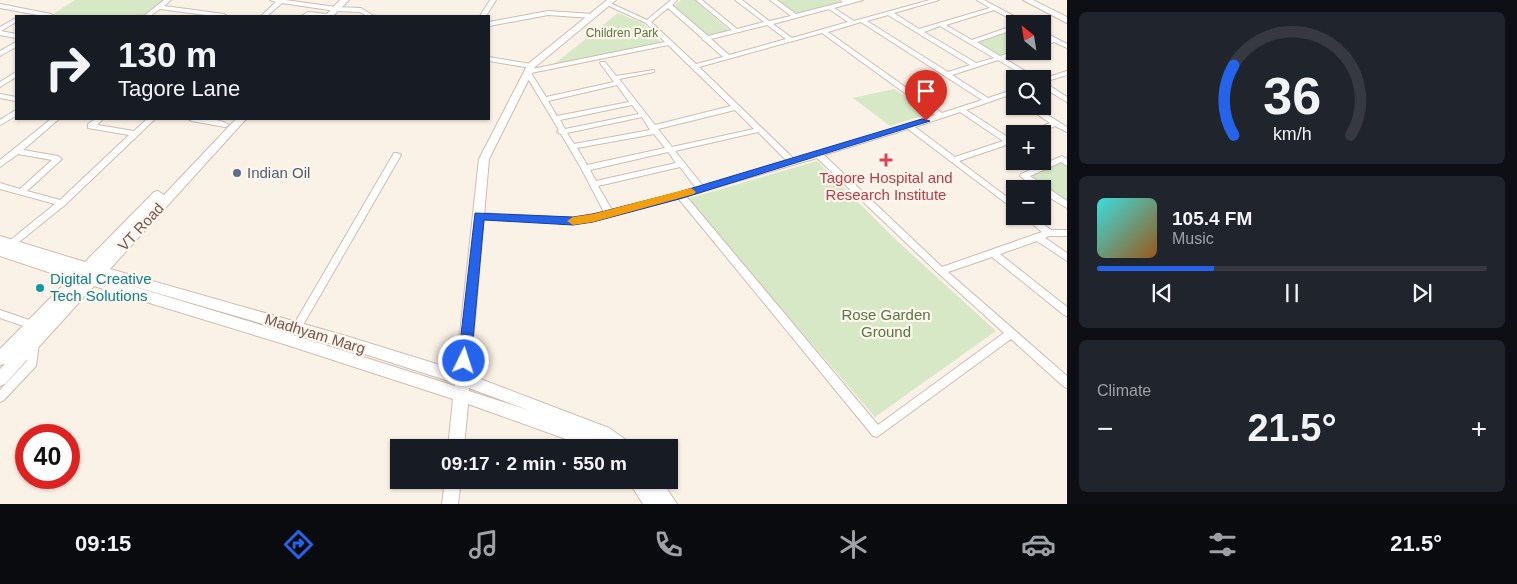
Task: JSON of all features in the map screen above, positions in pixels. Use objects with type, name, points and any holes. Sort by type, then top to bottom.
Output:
[{"type":"street","points":[[2,8],[11,0]]},
{"type":"street","points":[[148,15],[168,0]]},
{"type":"street","points":[[273,0],[340,12],[361,10],[369,15]]},
{"type":"street","points":[[340,12],[345,0]]},
{"type":"street","points":[[340,12],[354,0]]},
{"type":"street","points":[[483,15],[493,0]]},
{"type":"street","points":[[648,22],[674,0]]},
{"type":"street","points":[[699,0],[736,31]]},
{"type":"street","points":[[738,0],[791,40]]},
{"type":"street","points":[[773,0],[795,16]]},
{"type":"street","points":[[705,39],[829,8],[845,1],[860,0]]},
{"type":"street","points":[[693,67],[824,32],[922,2],[936,0]]},
{"type":"street","points":[[980,0],[1009,15]]},
{"type":"street","points":[[1027,0],[1067,20]]},
{"type":"street","points":[[1037,0],[1067,15]]},
{"type":"street","points":[[265,15],[281,1]]},
{"type":"street","points":[[457,439],[484,159],[529,69],[592,16],[610,2],[648,22],[792,161]]},
{"type":"street","points":[[669,5],[728,58]]},
{"type":"street","points":[[160,7],[191,14],[208,15]]},
{"type":"street","points":[[2,8],[38,15]]},
{"type":"street","points":[[829,8],[853,23]]},
{"type":"street","points":[[919,31],[996,8]]},
{"type":"street","points":[[490,24],[548,13],[592,16]]},
{"type":"street","points":[[889,13],[976,66]]},
{"type":"street","points":[[0,31],[15,21]]},
{"type":"street","points":[[862,21],[987,100]]},
{"type":"street","points":[[942,24],[1020,70]]},
{"type":"street","points":[[972,42],[1006,30]]},
{"type":"street","points":[[0,31],[15,36]]},
{"type":"street","points":[[824,32],[941,116]]},
{"type":"street","points":[[1051,38],[1067,46]]},
{"type":"street","points":[[1051,41],[1055,40]]},
{"type":"street","points":[[490,60],[529,69],[669,43]]},
{"type":"street","points":[[0,54],[15,45]]},
{"type":"street","points":[[946,75],[1006,56]]},
{"type":"street","points":[[602,63],[700,189]]},
{"type":"street","points":[[529,69],[561,132],[585,168],[609,213]]},
{"type":"street","points":[[544,100],[652,72]]},
{"type":"street","points":[[1051,79],[1067,73]]},
{"type":"street","points":[[0,85],[15,75]]},
{"type":"street","points":[[1051,89],[1067,100]]},
{"type":"street","points":[[0,96],[15,99]]},
{"type":"street","points":[[479,216],[573,221],[609,213],[752,177],[792,161],[910,127],[987,100],[1006,96]]},
{"type":"street","points":[[554,119],[634,103]]},
{"type":"street","points":[[572,147],[654,129],[736,107]]},
{"type":"street","points":[[961,109],[1006,137]]},
{"type":"street","points":[[0,123],[15,115]]},
{"type":"street","points":[[561,132],[643,115]]},
{"type":"street","points":[[1043,115],[1067,130]]},
{"type":"street","points":[[0,164],[54,120]]},
{"type":"street","points":[[98,120],[91,126],[136,134]]},
{"type":"street","points":[[3,249],[62,203],[150,120]]},
{"type":"street","points":[[204,120],[228,122]]},
{"type":"street","name":"VT Road","points":[[0,379],[34,342],[89,275],[196,162],[240,120]]},
{"type":"street","name":"VT Road","points":[[196,162],[228,122]]},
{"type":"street","points":[[1051,125],[1056,123]]},
{"type":"street","points":[[910,127],[1006,200]]},
{"type":"street","points":[[585,168],[759,130]]},
{"type":"street","points":[[954,160],[1006,142]]},
{"type":"street","points":[[17,151],[58,159],[22,191]]},
{"type":"street","points":[[818,154],[941,271],[1067,383]]},
{"type":"street","points":[[296,329],[398,155]]},
{"type":"street","points":[[1030,180],[1024,176],[1062,160],[1067,163]]},
{"type":"street","points":[[594,184],[682,164]]},
{"type":"street","points":[[0,186],[62,203]]},
{"type":"street","points":[[680,195],[877,432],[1011,333]]},
{"type":"street","points":[[1051,195],[1067,205]]},
{"type":"street","points":[[1039,225],[1049,233]]},
{"type":"street","points":[[941,271],[1049,233],[1067,233]]},
{"type":"street","points":[[1038,237],[1067,258]]},
{"type":"street","name":"Madhyam Marg","points":[[3,249],[461,394],[587,439]]},
{"type":"street","points":[[992,252],[1067,312]]},
{"type":"street","name":"VT Road","points":[[0,359],[32,325],[89,275]]},
{"type":"street","name":"Madhyam Marg","points":[[89,275],[213,303],[463,379],[603,434],[610,439]]},
{"type":"street","points":[[0,314],[32,325]]},
{"type":"street","points":[[0,397],[32,363],[34,342]]},
{"type":"street","points":[[450,504],[452,489]]},
{"type":"street","points":[[642,489],[653,504]]},
{"type":"street","points":[[657,489],[668,504]]},
{"type":"green space","points":[[75,0],[168,0],[148,15],[52,15]]},
{"type":"green space","points":[[681,0],[695,0],[730,31],[707,36],[674,6]]},
{"type":"green space","points":[[777,0],[837,0],[841,3],[797,14]]},
{"type":"green space","name":"Children Park","points":[[618,13],[644,24],[661,42],[553,65]]},
{"type":"green space","points":[[1006,33],[1006,52],[998,55],[977,43]]},
{"type":"green space","points":[[894,89],[931,113],[890,126],[853,98]]},
{"type":"green space","name":"Rose Garden Ground","points":[[817,161],[895,239],[996,331],[875,417],[687,199]]},
{"type":"green space","points":[[1062,161],[1067,164],[1067,204],[1051,193],[1051,180],[1031,180],[1027,177],[1042,170],[1051,170],[1051,166]]},
{"type":"slow traffic","points":[[573,221],[593,218],[691,192]]},
{"type":"place","name":"Tagore Hospital and Research Institute","points":[[886,160]]},
{"type":"place","name":"Indian Oil","points":[[237,173]]},
{"type":"place","name":"Digital Creative Tech Solutions","points":[[40,288]]},
{"type":"route","points":[[464,361],[479,216],[573,221],[593,218],[750,175],[926,121]]}]
